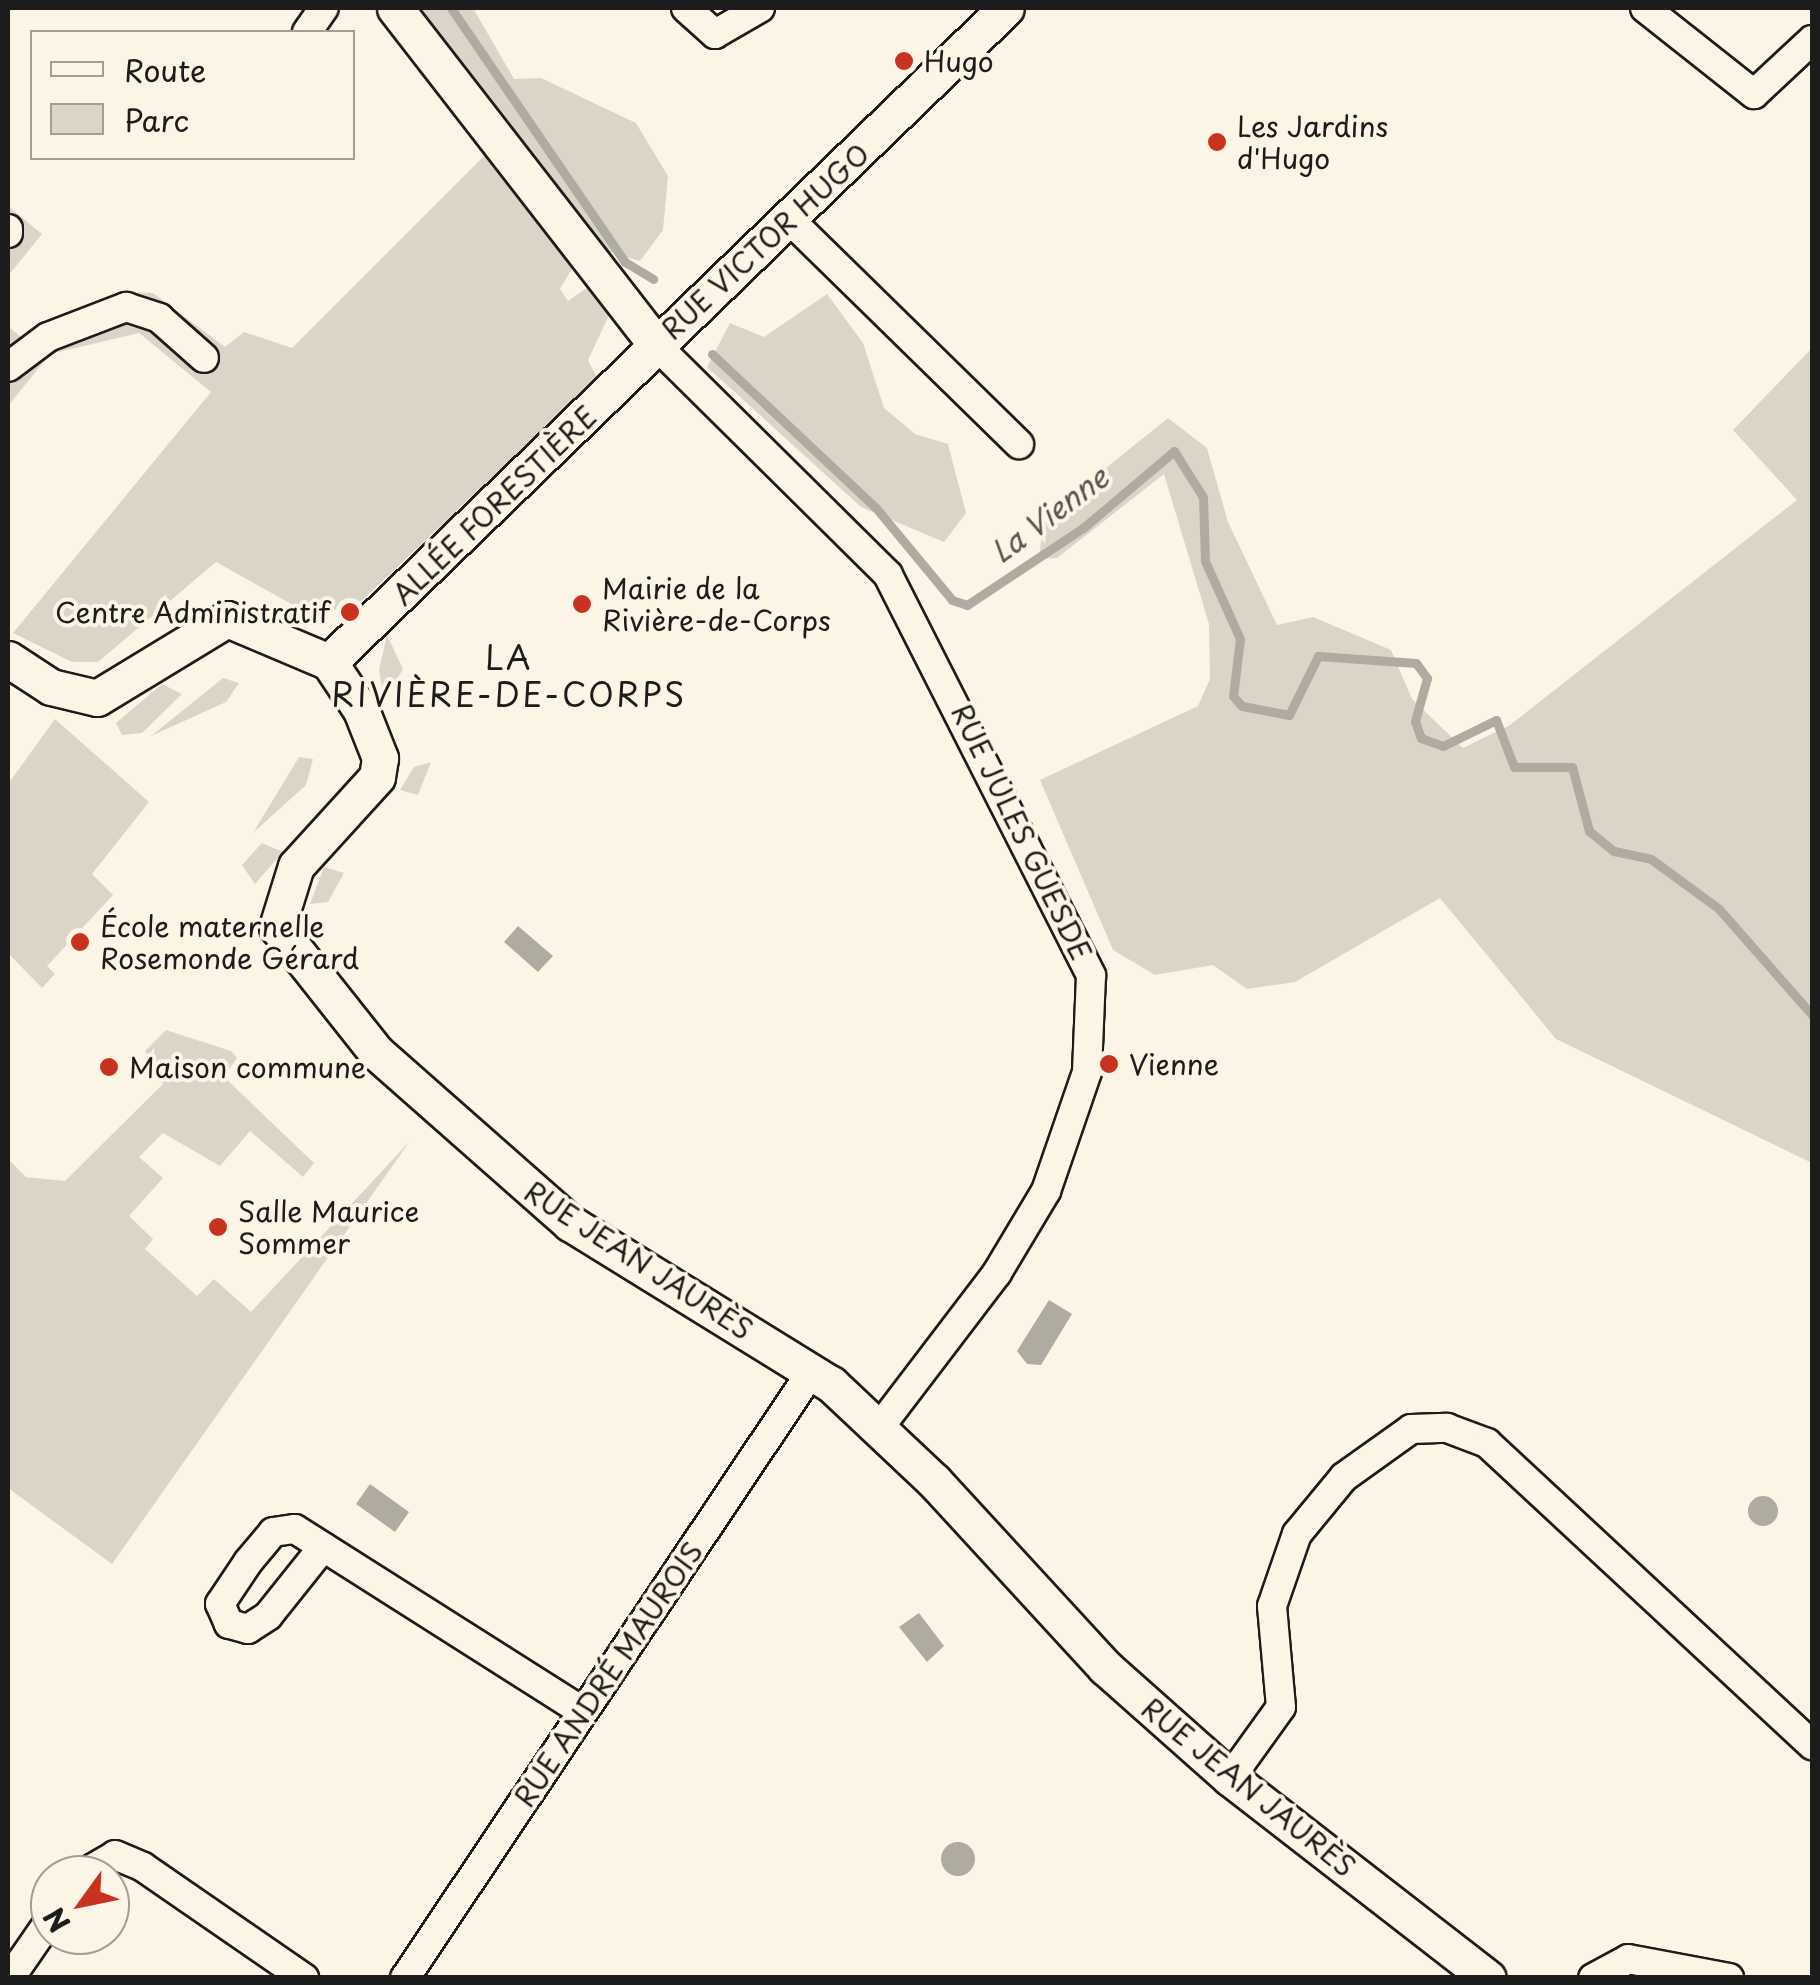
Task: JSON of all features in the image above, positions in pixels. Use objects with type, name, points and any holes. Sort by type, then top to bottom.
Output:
[{"type":"street","points":[[308,30],[324,8]]},
{"type":"street","name":"RUE VICTOR HUGO","points":[[395,8],[660,348],[1006,8]]},
{"type":"street","points":[[686,8],[715,34],[760,8]]},
{"type":"street","points":[[1645,8],[1754,94],[1812,40]]},
{"type":"street","points":[[789,220],[1019,444]]},
{"type":"street","points":[[10,359],[48,337],[140,307],[204,358]]},
{"type":"street","name":"ALLÉE FORESTIÈRE","points":[[329,662],[660,348]]},
{"type":"street","name":"RUE JULES GUESDE","points":[[660,348],[888,574],[1090,976],[1087,1072],[1046,1190],[998,1273],[879,1428]]},
{"type":"street","points":[[8,659],[51,687],[96,698],[227,619],[329,662]]},
{"type":"street","name":"RUE JEAN JAURÈS","points":[[329,662],[380,758],[364,796],[296,866],[277,927],[290,954],[496,1166],[570,1223],[812,1371],[879,1428],[1105,1667],[1230,1778],[1488,1978]]},
{"type":"street","name":"RUE ANDRÉ MAUROIS","points":[[405,1978],[812,1371]]},
{"type":"street","points":[[1230,1778],[1281,1707],[1272,1606],[1289,1549],[1344,1477],[1411,1429],[1447,1428],[1487,1442],[1812,1744]]},
{"type":"street","points":[[323,1547],[582,1711]]},
{"type":"street","points":[[130,1861],[304,1978]]},
{"type":"street","points":[[10,1978],[30,1949]]},
{"type":"street","points":[[1593,1978],[1628,1958],[1728,1978]]},
{"type":"green space","points":[[409,8],[473,8],[514,79],[541,78],[636,123],[668,176],[663,230],[640,261],[597,248]]},
{"type":"green space","points":[[489,151],[574,265],[560,289],[568,301],[591,285],[610,313],[588,360],[597,378],[351,611],[295,606],[216,562],[98,662],[72,662],[13,633],[211,392],[139,333],[50,354],[8,406],[8,326],[23,339],[120,292],[153,293],[225,347],[244,332],[292,348]]},
{"type":"green space","points":[[8,206],[42,234],[8,276]]},
{"type":"green space","points":[[827,294],[863,343],[884,408],[915,434],[948,444],[966,513],[944,542],[861,507],[707,367],[730,323],[764,337]]},
{"type":"green space","points":[[1812,348],[1812,1163],[1556,1039],[1440,898],[1295,982],[1247,989],[1213,965],[1155,975],[1113,950],[1040,780],[1198,706],[1210,679],[1209,624],[1164,474],[1057,558],[1039,559],[1044,518],[1168,418],[1207,448],[1228,522],[1277,625],[1313,617],[1391,650],[1412,699],[1463,748],[1510,725],[1797,500],[1733,430]]},
{"type":"green space","points":[[387,635],[403,669],[384,700],[379,670]]},
{"type":"green space","points":[[223,678],[239,683],[226,702],[151,736]]},
{"type":"green space","points":[[162,684],[182,694],[142,733],[122,735],[116,723]]},
{"type":"green space","points":[[55,719],[149,802],[92,874],[113,895],[47,966],[55,974],[42,988],[8,953],[8,784]]},
{"type":"green space","points":[[299,757],[313,759],[306,785],[253,833]]},
{"type":"green space","points":[[431,762],[418,795],[400,790],[414,767]]},
{"type":"green space","points":[[262,843],[283,852],[255,884],[242,865]]},
{"type":"green space","points":[[324,867],[344,873],[328,902],[310,904]]},
{"type":"green space","points":[[166,1030],[231,1051],[237,1058],[224,1077],[314,1163],[303,1177],[250,1131],[220,1166],[163,1133],[139,1157],[163,1178],[129,1216],[153,1239],[145,1249],[197,1296],[214,1279],[251,1312],[410,1141],[112,1564],[8,1488],[8,1159],[26,1177],[65,1181],[163,1084],[145,1051]]},
{"type":"shaded area","points":[[518,926],[553,956],[538,972],[504,942]]},
{"type":"shaded area","points":[[1049,1300],[1072,1314],[1041,1365],[1027,1364],[1017,1351]]},
{"type":"shaded area","points":[[370,1484],[409,1512],[395,1532],[356,1504]]},
{"type":"shaded area","points":[[1763,1496],[1774,1500],[1778,1511],[1774,1522],[1763,1526],[1752,1522],[1748,1511],[1752,1500]]},
{"type":"shaded area","points":[[919,1613],[944,1646],[927,1662],[899,1627]]},
{"type":"shaded area","points":[[958,1842],[970,1847],[975,1859],[970,1871],[958,1876],[946,1871],[941,1859],[946,1847]]},
{"type":"waterway","name":"La Vienne","points":[[451,8],[625,262],[653,279]]},
{"type":"waterway","name":"La Vienne","points":[[712,354],[876,508],[952,600],[967,605],[1083,528],[1174,451],[1203,497],[1205,561],[1240,639],[1233,696],[1242,706],[1289,715],[1318,656],[1416,663],[1427,678],[1415,721],[1421,738],[1443,746],[1496,720],[1514,767],[1572,767],[1589,831],[1614,851],[1651,859],[1719,909],[1812,1015]]},
{"type":"place","name":"Hugo","points":[[904,61]]},
{"type":"place","name":"Les Jardins d'Hugo","points":[[1217,142]]},
{"type":"place","name":"Mairie de la Rivière-de-Corps","points":[[582,604]]},
{"type":"place","name":"Centre Administratif","points":[[350,612]]},
{"type":"place","name":"École maternelle Rosemonde Gérard","points":[[80,942]]},
{"type":"place","name":"Vienne","points":[[1109,1064]]},
{"type":"place","name":"Maison commune","points":[[109,1067]]},
{"type":"place","name":"Salle Maurice Sommer","points":[[218,1227]]},
{"type":"district","name":"LA RIVIÈRE-DE-CORPS","points":[[509,676]]}]
